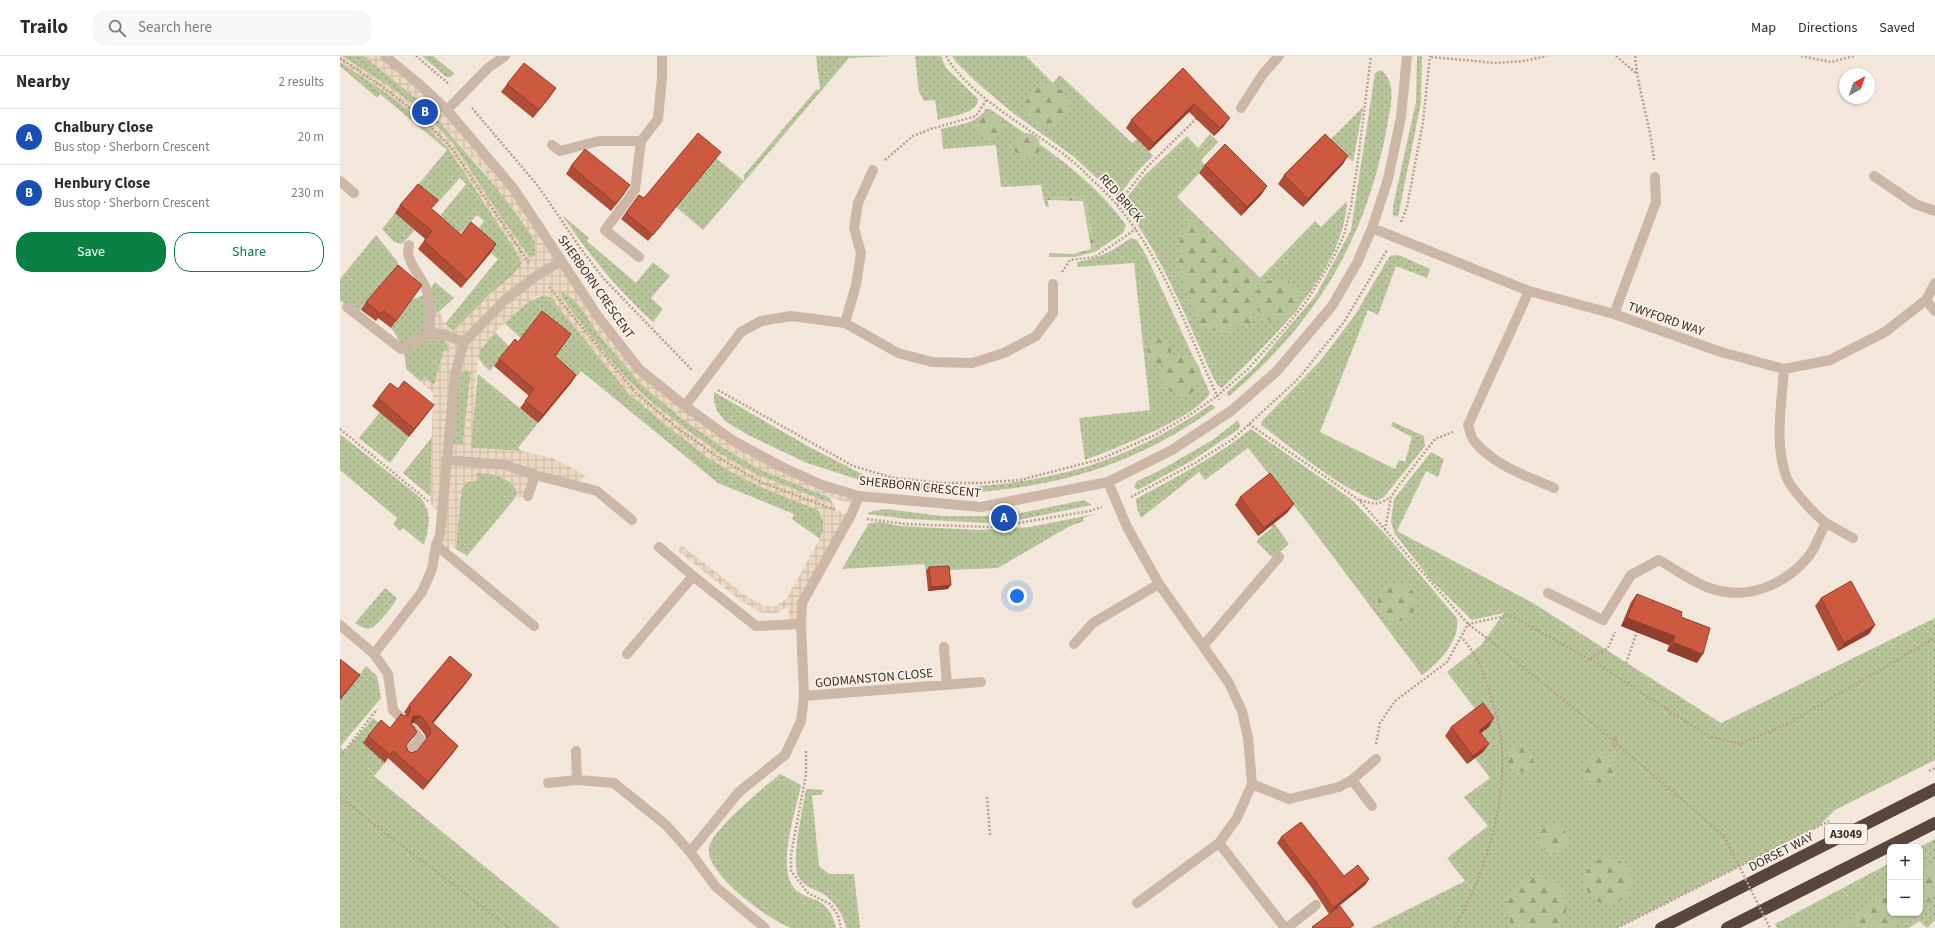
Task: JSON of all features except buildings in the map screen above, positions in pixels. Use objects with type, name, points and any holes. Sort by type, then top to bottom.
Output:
[{"type":"highway","name":"DORSET WAY","points":[[1661,928],[1935,789]]},
{"type":"highway","name":"A3049","points":[[1727,928],[1935,823]]},
{"type":"street","name":"SHERBORN CRESCENT","points":[[385,56],[418,83],[447,110],[514,189],[597,315],[639,369],[685,406],[732,440],[780,466],[822,485],[859,496],[981,507],[1108,482],[1172,450],[1212,424],[1244,401],[1276,372],[1332,306],[1357,263],[1372,228],[1390,171],[1401,117],[1407,56]]},
{"type":"street","points":[[447,110],[488,68],[505,56]]},
{"type":"street","points":[[639,257],[605,230],[635,190],[641,141],[658,119],[662,77],[662,56]]},
{"type":"street","points":[[1241,108],[1263,74],[1279,56]]},
{"type":"street","points":[[552,145],[560,151],[599,141],[641,141]]},
{"type":"street","points":[[845,323],[856,285],[861,254],[854,228],[858,203],[873,170]]},
{"type":"street","points":[[1874,176],[1915,204],[1935,211]]},
{"type":"street","points":[[1614,314],[1656,202],[1655,177]]},
{"type":"street","points":[[340,181],[354,193]]},
{"type":"street","name":"TWYFORD WAY","points":[[1372,228],[1529,291],[1614,314],[1721,352],[1784,369],[1830,360],[1885,332],[1926,300],[1935,283]]},
{"type":"street","points":[[409,245],[407,251],[409,259],[428,293],[430,333]]},
{"type":"street","points":[[374,654],[422,592],[432,569],[443,515],[446,460],[454,374],[464,342],[506,299],[539,274],[562,261]]},
{"type":"street","points":[[685,406],[742,332],[761,321],[791,316],[845,323],[898,353],[932,362],[972,363],[1004,353],[1036,336],[1053,313],[1053,284]]},
{"type":"street","points":[[1529,291],[1468,425],[1474,441],[1488,454],[1504,465],[1554,488]]},
{"type":"street","points":[[1926,300],[1935,311]]},
{"type":"street","points":[[347,307],[401,349],[430,333],[442,334],[464,342]]},
{"type":"street","points":[[1784,369],[1779,447],[1786,478],[1815,514],[1826,523],[1853,538]]},
{"type":"street","points":[[446,460],[506,465],[535,475],[596,491],[632,520]]},
{"type":"street","points":[[528,496],[535,475]]},
{"type":"street","points":[[1108,482],[1127,527],[1159,584],[1229,682],[1242,711],[1248,738],[1252,784],[1237,818],[1219,843],[1137,902]]},
{"type":"street","name":"GODMANSTON CLOSE","points":[[690,852],[739,792],[785,755],[801,721],[804,696],[801,624],[802,603],[851,515],[859,496]]},
{"type":"street","points":[[1548,593],[1603,620],[1631,575],[1659,560],[1707,587],[1733,594],[1764,589],[1789,575],[1810,555],[1826,523]]},
{"type":"street","points":[[436,545],[534,626]]},
{"type":"street","points":[[659,547],[756,626],[801,624]]},
{"type":"street","points":[[1203,646],[1279,557]]},
{"type":"street","points":[[627,654],[693,576]]},
{"type":"street","points":[[1074,644],[1094,623],[1159,584]]},
{"type":"street","points":[[340,625],[374,654],[388,674],[393,710],[400,717]]},
{"type":"street","name":"GODMANSTON CLOSE","points":[[944,648],[947,685]]},
{"type":"street","name":"GODMANSTON CLOSE","points":[[804,696],[981,682]]},
{"type":"street","points":[[407,754],[420,739],[412,729]]},
{"type":"street","points":[[576,751],[577,780]]},
{"type":"street","points":[[1252,784],[1289,800],[1339,787],[1352,780],[1376,759]]},
{"type":"street","points":[[548,783],[577,780],[614,783],[666,825],[690,852],[716,887],[765,928]]},
{"type":"street","points":[[1352,780],[1372,806]]},
{"type":"street","points":[[1219,843],[1286,928],[1316,905]]},
{"type":"path","points":[[416,56],[445,80],[538,186],[581,249],[604,279],[686,364],[705,380],[718,390],[853,466],[894,478],[943,483],[979,483],[1020,480],[1101,459],[1155,435],[1217,396],[1247,370],[1306,302],[1331,262],[1344,235],[1357,168],[1371,56]]},
{"type":"path","name":"RED BRICK","points":[[946,56],[951,65],[987,99],[1072,160],[1117,205],[1136,229],[1154,259],[1173,296],[1220,402]]},
{"type":"path","points":[[1524,61],[1525,56]]},
{"type":"path","points":[[1430,57],[1496,63],[1524,61],[1547,56]]},
{"type":"path","points":[[1616,56],[1637,74]]},
{"type":"path","points":[[1635,56],[1637,74],[1652,138],[1655,177]]},
{"type":"path","points":[[1801,56],[1831,62],[1854,56]]},
{"type":"path","points":[[873,170],[913,136],[931,129],[976,116],[987,99]]},
{"type":"path","points":[[1117,205],[1147,168],[1200,116]]},
{"type":"path","points":[[1053,284],[1070,260],[1095,257],[1136,229]]},
{"type":"path","points":[[1249,424],[1359,500],[1468,624],[1613,740],[1615,737],[1618,739],[1613,744],[1616,746],[1617,744],[1724,836],[1770,928]]},
{"type":"path","points":[[1359,500],[1374,504],[1383,503],[1390,497],[1435,439],[1468,425]]},
{"type":"path","points":[[340,429],[412,487],[443,515]]},
{"type":"path","points":[[1385,530],[1390,497]]},
{"type":"path","points":[[1468,624],[1483,623],[1510,615],[1590,658],[1708,736],[1740,744],[1789,723],[1935,638]]},
{"type":"path","points":[[1376,759],[1375,750],[1380,723],[1395,700],[1447,662],[1462,638],[1468,624]]},
{"type":"path","points":[[1626,663],[1637,632]]},
{"type":"path","points":[[1454,928],[1478,881],[1496,818],[1502,774],[1500,729],[1488,686],[1474,652],[1462,638]]},
{"type":"path","points":[[1590,658],[1608,648]]},
{"type":"path","points":[[340,757],[390,692]]},
{"type":"path","points":[[806,746],[806,774],[791,855],[791,871],[808,892],[830,904],[838,915],[841,928]]},
{"type":"path","points":[[1928,772],[1935,768]]},
{"type":"path","points":[[340,797],[400,846],[454,884],[508,928]]},
{"type":"path","points":[[987,798],[990,835]]},
{"type":"path","points":[[1617,928],[1832,820]]},
{"type":"green space","points":[[342,56],[364,56],[418,100],[414,105]]},
{"type":"green space","points":[[422,56],[433,56],[454,73],[451,77],[446,77]]},
{"type":"green space","points":[[816,56],[893,56],[849,58],[703,230],[676,207],[716,158],[744,181],[744,175],[816,90],[820,89]]},
{"type":"green space","points":[[915,56],[941,56],[946,68],[978,99],[977,104],[969,111],[962,114],[938,120],[935,100],[924,101],[919,92]]},
{"type":"green space","points":[[952,56],[1026,56],[1053,83],[1060,75],[1132,143],[1137,139],[1153,156],[1137,172],[1120,194],[1116,196],[1073,156],[1013,113],[975,81]]},
{"type":"green space","points":[[1417,56],[1422,56],[1421,102],[1398,217],[1393,215],[1393,206],[1416,102]]},
{"type":"green space","points":[[340,62],[381,89],[415,115],[448,148],[516,251],[522,263],[512,276],[491,293],[468,318],[453,331],[445,324],[498,259],[491,253],[471,277],[472,237],[484,221],[477,215],[453,242],[431,227],[466,184],[460,178],[432,209],[412,192],[447,150],[380,94],[377,98],[340,66]]},
{"type":"green space","points":[[1381,70],[1390,82],[1392,96],[1390,112],[1378,168],[1366,206],[1351,242],[1333,276],[1312,308],[1288,338],[1260,368],[1229,396],[1226,393],[1255,367],[1316,295],[1351,230],[1375,73]]},
{"type":"green space","points":[[1043,85],[1051,85],[1062,91],[1068,102],[1068,110],[1062,121],[1051,127],[1043,127],[1032,121],[1026,110],[1026,102],[1032,91]]},
{"type":"green space","points":[[1363,107],[1353,162],[1330,140]]},
{"type":"green space","points":[[986,109],[990,109],[1027,135],[1081,176],[1112,207],[1126,225],[1123,233],[1095,252],[1085,198],[1043,197],[1041,185],[1001,187],[996,145],[943,149],[941,129],[972,121]]},
{"type":"green space","points":[[990,112],[1000,116],[1004,126],[1000,136],[990,140],[980,136],[976,126],[980,116]]},
{"type":"green space","points":[[436,118],[507,200],[532,236],[535,242],[536,255],[530,258],[502,219],[454,145],[433,122]]},
{"type":"green space","points":[[1027,133],[1036,137],[1040,146],[1036,155],[1027,159],[1018,155],[1014,146],[1018,137]]},
{"type":"green space","points":[[1210,134],[1218,142],[1201,160],[1206,166],[1177,197],[1260,278],[1315,221],[1321,227],[1347,201],[1343,227],[1333,254],[1319,279],[1282,327],[1222,388],[1218,386],[1212,375],[1162,266],[1150,245],[1123,205],[1124,201],[1143,177],[1187,136],[1198,148]]},
{"type":"green space","points":[[1043,197],[1085,198],[1095,252],[1074,257],[1049,257],[1049,253],[1074,254],[1091,249],[1083,201],[1047,200],[1049,207],[1046,207]]},
{"type":"green space","points":[[395,213],[415,230],[402,244],[394,242],[382,229]]},
{"type":"green space","points":[[562,215],[589,238],[587,241],[636,283],[653,262],[670,276],[651,298],[663,309],[653,322],[604,272]]},
{"type":"green space","points":[[1195,215],[1260,278],[1256,293],[1263,284],[1278,278],[1289,281],[1294,286],[1300,297],[1299,307],[1293,315],[1284,320],[1274,322],[1265,318],[1258,310],[1256,295],[1252,322],[1224,333],[1200,326],[1180,270],[1179,246],[1183,225]]},
{"type":"green space","points":[[376,235],[397,261],[405,282],[393,272],[357,314],[340,300],[340,279]]},
{"type":"green space","points":[[1131,238],[1137,240],[1146,255],[1210,393],[1202,402],[1189,412],[1172,422],[1133,441],[1085,460],[1079,418],[1150,410],[1134,263],[1078,267],[1077,262],[1093,259],[1105,254]]},
{"type":"green space","points":[[1390,256],[1401,256],[1430,269],[1427,278],[1396,266],[1378,315],[1368,310],[1320,432],[1395,469],[1399,460],[1405,462],[1412,437],[1391,426],[1393,422],[1424,436],[1425,446],[1384,497],[1376,501],[1331,477],[1261,425],[1262,421],[1321,360],[1355,315]]},
{"type":"green space","points":[[435,282],[454,298],[430,320],[442,334],[450,351],[444,351],[434,386],[424,377],[421,382],[406,369],[402,347],[391,328],[411,300],[428,293]]},
{"type":"green space","points":[[562,291],[576,301],[600,336],[641,384],[681,418],[724,448],[759,469],[826,496],[830,498],[833,504],[785,487],[742,467],[694,436],[662,412],[648,400],[616,367],[561,297]]},
{"type":"green space","points":[[544,295],[551,297],[629,394],[707,457],[737,475],[763,488],[818,510],[824,524],[820,539],[792,519],[794,514],[718,483],[581,371],[571,383],[504,323],[528,302]]},
{"type":"green space","points":[[495,332],[509,346],[490,371],[484,366],[478,357],[480,350]]},
{"type":"green space","points":[[1162,339],[1171,348],[1171,357],[1183,356],[1192,358],[1198,364],[1200,379],[1197,387],[1191,392],[1180,395],[1169,390],[1162,379],[1161,373],[1164,364],[1154,364],[1148,358],[1148,346],[1154,340]]},
{"type":"green space","points":[[467,370],[471,371],[463,443],[461,445],[447,444],[455,374]]},
{"type":"green space","points":[[478,374],[538,423],[518,448],[522,451],[470,448]]},
{"type":"green space","points":[[714,392],[813,449],[868,477],[951,487],[952,494],[866,482],[807,463],[748,435],[725,421],[717,411],[714,402]]},
{"type":"green space","points":[[1210,405],[1213,405],[1215,408],[1187,427],[1159,443],[1103,467],[1044,483],[979,492],[978,486],[1042,478],[1072,471],[1100,462],[1155,438]]},
{"type":"green space","points":[[380,412],[409,437],[390,463],[359,438]]},
{"type":"green space","points":[[1238,420],[1240,426],[1239,429],[1193,460],[1138,490],[1134,487],[1137,481],[1159,471],[1214,439]]},
{"type":"green space","points":[[1251,429],[1351,499],[1388,537],[1457,618],[1456,634],[1452,642],[1442,657],[1429,670],[1422,675],[1304,518],[1248,448],[1205,480],[1199,472],[1141,518],[1137,508],[1136,499],[1210,458]]},
{"type":"green space","points":[[340,434],[421,498],[429,515],[424,545],[403,528],[400,531],[393,524],[397,518],[340,470]]},
{"type":"green space","points":[[432,437],[431,497],[403,473]]},
{"type":"green space","points":[[1431,452],[1444,459],[1438,477],[1426,471],[1397,531],[1533,603],[1721,723],[1935,618],[1935,760],[1835,810],[1819,826],[1617,928],[1371,928],[1465,881],[1447,858],[1488,826],[1464,797],[1490,778],[1475,758],[1473,739],[1488,726],[1447,672],[1481,645],[1504,613],[1472,620],[1430,579],[1395,534],[1391,522],[1394,499]]},
{"type":"green space","points":[[477,473],[489,473],[500,476],[511,483],[518,492],[516,497],[467,556],[456,549],[460,495],[462,488],[467,482],[476,481]]},
{"type":"green space","points":[[1084,500],[1092,505],[1018,520],[1016,514]]},
{"type":"green space","points":[[886,509],[942,516],[990,516],[991,521],[989,523],[908,519],[867,514],[872,511]]},
{"type":"green space","points":[[1095,514],[1083,518],[1084,521],[1068,527],[998,568],[926,571],[924,564],[842,569],[869,523],[881,522],[899,526],[980,530],[1030,527]]},
{"type":"green space","points":[[1274,523],[1289,544],[1275,556],[1271,556],[1257,542],[1258,539],[1272,528],[1271,526]]},
{"type":"green space","points":[[1397,583],[1410,589],[1416,602],[1410,615],[1397,621],[1384,615],[1378,602],[1384,589]]},
{"type":"green space","points":[[385,588],[397,598],[386,614],[371,628],[365,628],[355,623]]},
{"type":"green space","points":[[366,666],[377,676],[381,698],[340,747],[340,700]]},
{"type":"green space","points":[[373,718],[383,726],[385,763],[374,776],[560,928],[340,928],[340,747],[345,751]]},
{"type":"green space","points":[[1520,746],[1529,750],[1533,759],[1529,768],[1520,772],[1511,768],[1507,759],[1511,750]]},
{"type":"green space","points":[[1599,753],[1610,757],[1614,768],[1610,779],[1599,783],[1588,779],[1584,768],[1588,757]]},
{"type":"green space","points":[[780,774],[801,785],[789,836],[787,850],[788,875],[792,885],[797,891],[802,895],[821,903],[827,908],[832,916],[836,928],[791,928],[781,923],[754,906],[740,894],[727,882],[710,859],[709,848],[712,840],[728,820],[751,798]]},
{"type":"green space","points":[[806,789],[824,790],[821,795],[812,795],[819,866],[829,874],[854,874],[860,928],[846,928],[843,918],[836,906],[825,895],[803,883],[798,876],[796,869],[797,847]]},
{"type":"green space","points":[[1553,824],[1563,828],[1567,838],[1563,848],[1553,852],[1543,848],[1539,838],[1543,828]]},
{"type":"green space","points":[[1935,839],[1935,920],[1927,928],[1919,921],[1909,928],[1777,928],[1775,924],[1887,865],[1887,916],[1923,916],[1923,845]]},
{"type":"green space","points":[[1603,858],[1613,858],[1625,864],[1630,872],[1630,890],[1625,898],[1617,903],[1603,904],[1595,901],[1588,894],[1585,886],[1585,876],[1588,868],[1595,861]]},
{"type":"green space","points":[[1935,860],[1935,896],[1923,906],[1923,880],[1923,869]]},
{"type":"green space","points":[[1537,877],[1553,884],[1564,896],[1566,912],[1564,920],[1558,928],[1514,928],[1506,911],[1506,903],[1509,895],[1519,883],[1527,879]]},
{"type":"green space","points":[[1887,893],[1887,916],[1909,916],[1891,928],[1836,928]]},
{"type":"shaded area","points":[[340,56],[385,84],[414,105],[418,100],[364,56],[385,56],[418,83],[514,189],[639,369],[685,406],[780,466],[859,496],[856,505],[826,496],[759,469],[724,448],[681,418],[641,384],[600,336],[576,301],[562,292],[562,297],[568,306],[595,341],[636,389],[678,423],[721,454],[756,474],[833,504],[833,501],[836,510],[851,515],[802,603],[801,624],[789,624],[788,607],[777,613],[762,613],[741,601],[678,551],[682,546],[745,595],[764,606],[776,606],[786,599],[820,539],[824,528],[823,517],[818,510],[763,488],[737,475],[707,457],[629,394],[551,298],[544,295],[535,297],[523,306],[495,332],[480,350],[478,357],[471,448],[522,451],[552,458],[585,475],[582,481],[570,485],[535,475],[528,496],[514,499],[518,492],[510,482],[494,474],[477,473],[476,481],[467,482],[462,486],[456,549],[450,545],[448,554],[436,545],[443,515],[430,504],[433,393],[421,382],[424,377],[434,385],[444,351],[450,351],[442,334],[430,333],[430,320],[439,311],[445,324],[453,331],[491,293],[514,274],[522,263],[516,251],[448,148],[415,115],[381,89],[340,62]],"holes":[[[436,118],[479,166],[522,220],[535,242],[536,255],[530,258],[502,219],[454,145],[433,123]],[[467,370],[471,372],[463,443],[461,445],[447,444],[455,374]]]},
{"type":"place","name":"Henbury Close","points":[[425,112]]},
{"type":"place","name":"Chalbury Close","points":[[1004,518]]}]
